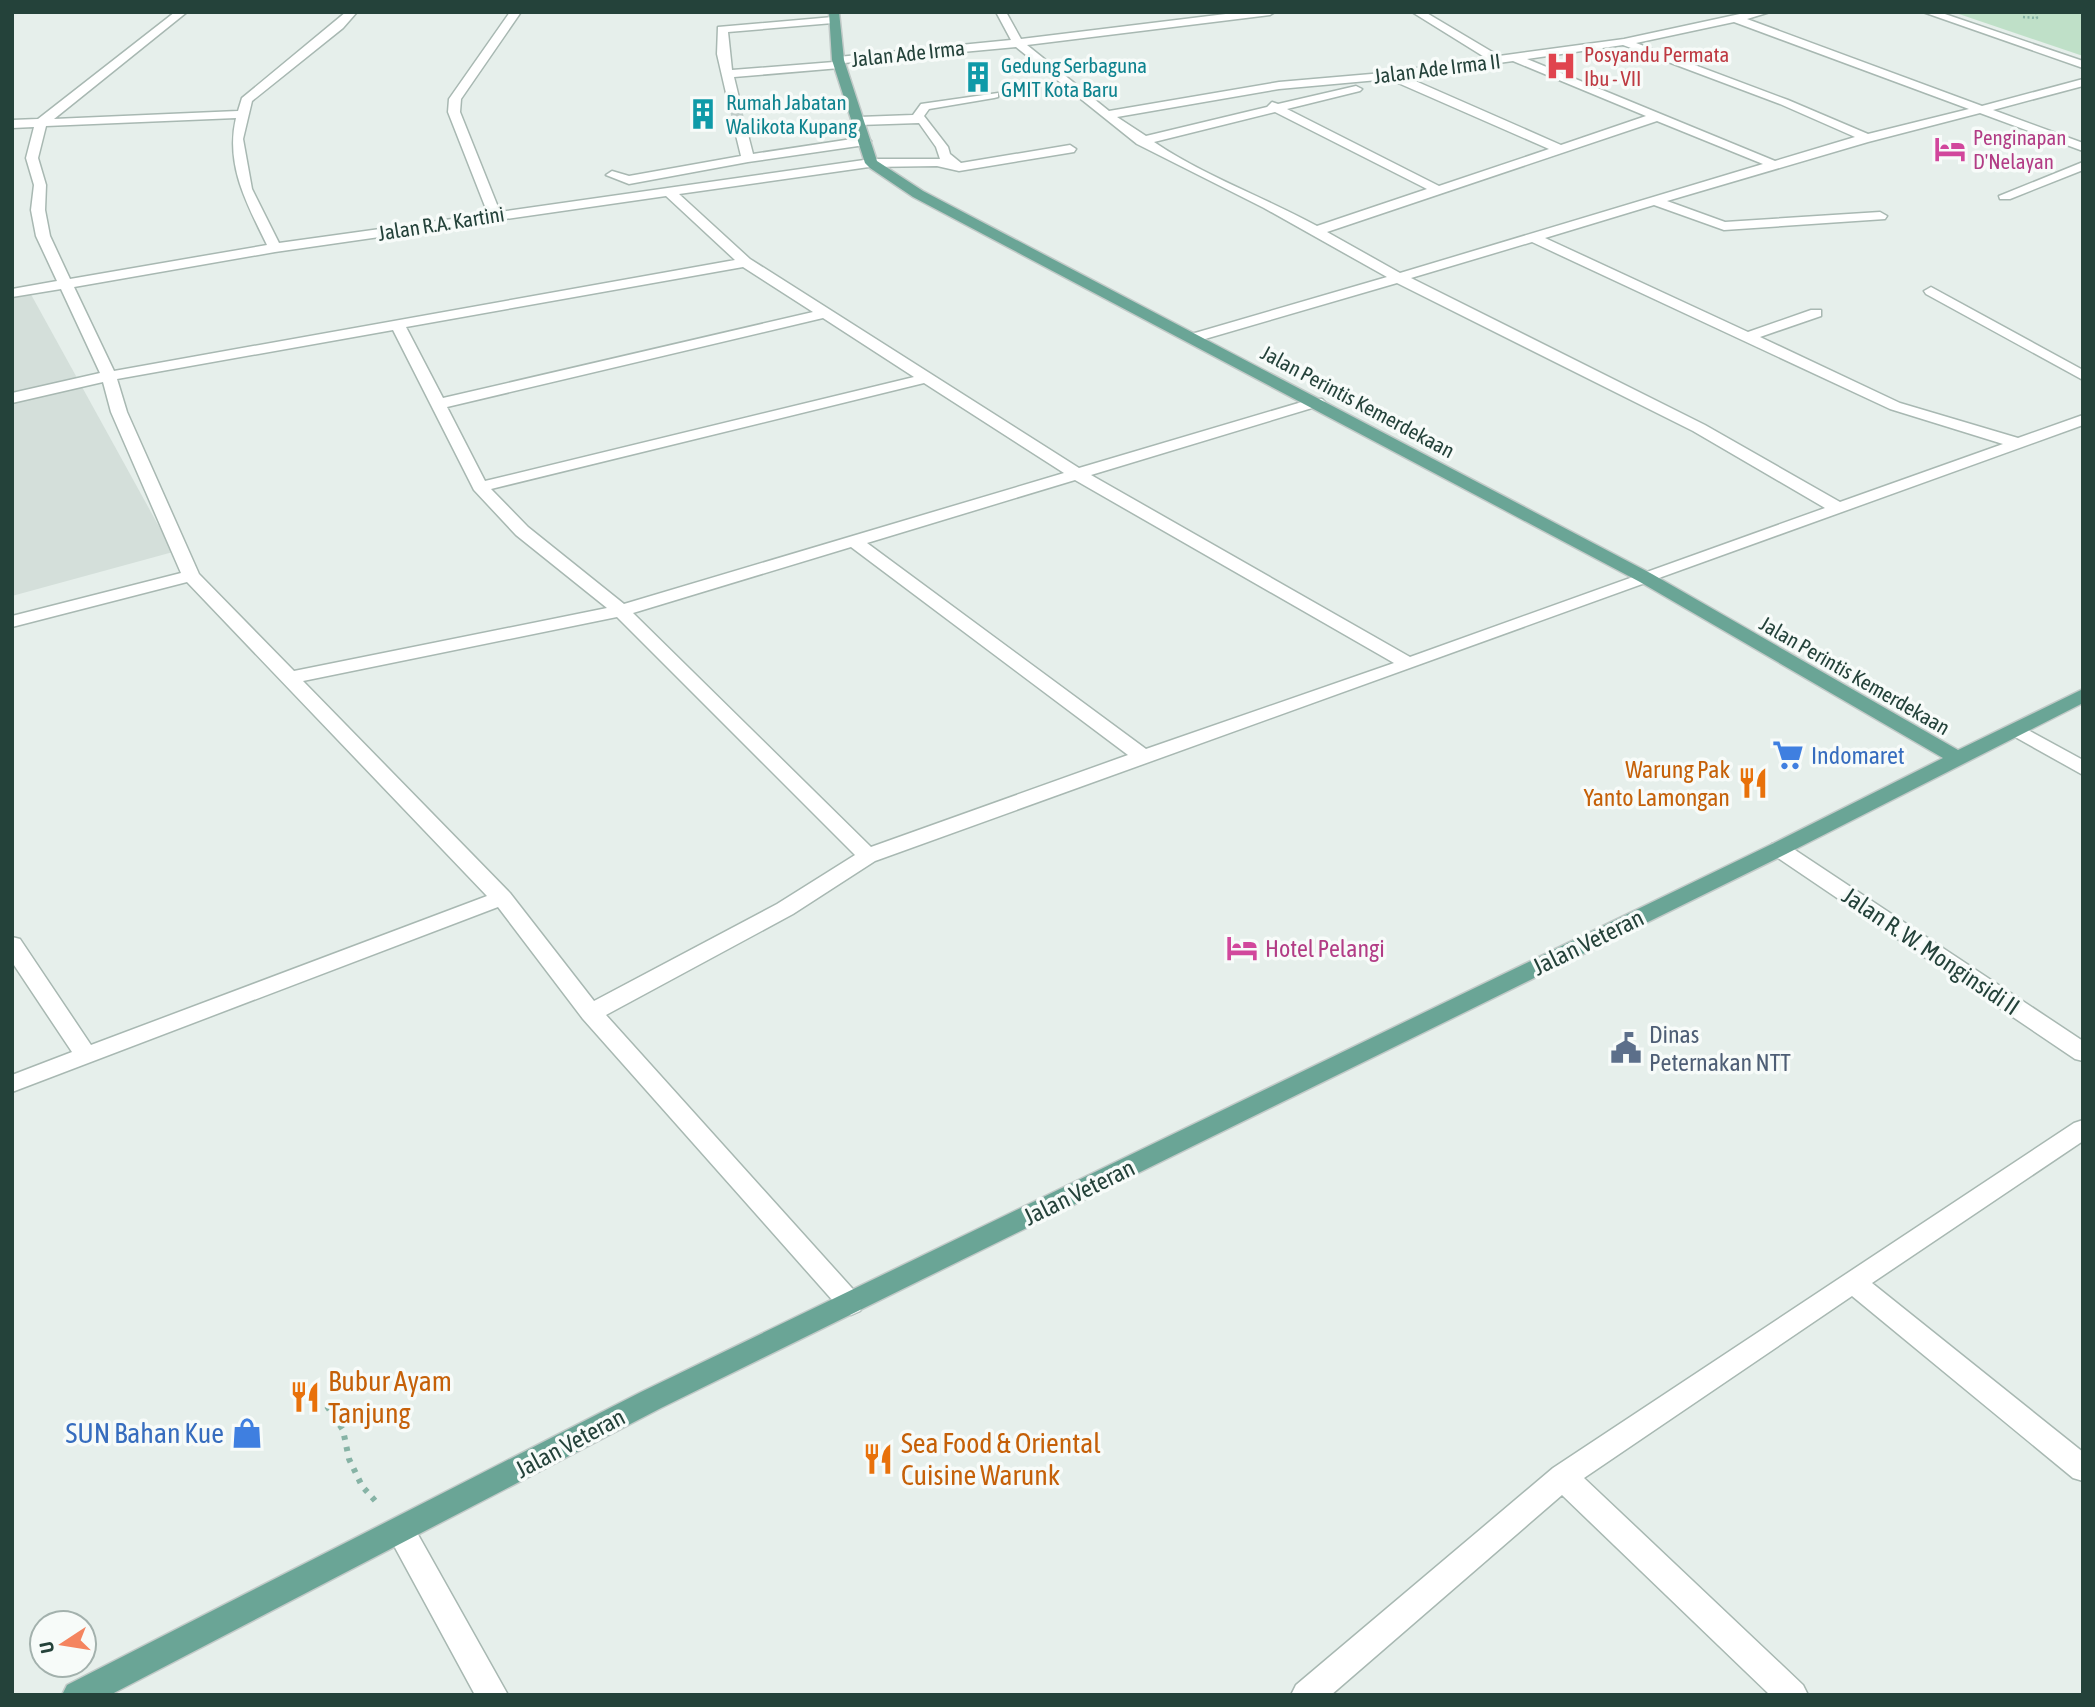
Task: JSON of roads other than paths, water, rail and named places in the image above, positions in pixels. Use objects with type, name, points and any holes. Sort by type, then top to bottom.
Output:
[{"type":"main road","points":[[833,16],[839,63],[872,164]]},
{"type":"main road","name":"Jalan Perintis Kemerdekaan","points":[[872,164],[918,194],[1317,402],[1646,578],[1959,759]]},
{"type":"main road","name":"Jalan Veteran","points":[[78,1695],[651,1400],[1779,849],[2083,695]]},
{"type":"street","points":[[182,12],[41,122],[32,158],[40,185],[38,209],[43,236],[109,376],[119,412],[191,576],[502,898],[591,1013],[851,1304]]},
{"type":"street","points":[[275,248],[246,189],[237,139],[246,100],[339,26],[352,12]]},
{"type":"street","points":[[495,215],[454,112],[454,99],[516,12]]},
{"type":"street","points":[[1001,12],[1018,43],[1107,115],[1167,156],[1317,231],[1401,279],[1699,428],[1840,509]]},
{"type":"street","name":"Jalan Ade Irma","points":[[728,74],[1018,43],[1270,12]]},
{"type":"street","points":[[1418,12],[1499,61]]},
{"type":"street","name":"Jalan Ade Irma II","points":[[1107,115],[1357,77],[1387,76],[1624,42],[1765,12]]},
{"type":"street","points":[[1928,12],[2083,65]]},
{"type":"street","points":[[735,106],[722,29],[833,16]]},
{"type":"street","points":[[1736,19],[2083,147]]},
{"type":"street","points":[[1624,42],[1784,102],[1867,138]]},
{"type":"street","points":[[1515,58],[1775,165]]},
{"type":"street","points":[[1142,141],[1359,88],[1387,76],[1560,149]]},
{"type":"street","points":[[1193,338],[1401,279],[1867,138],[2083,82]]},
{"type":"street","points":[[1237,94],[1254,97],[1436,189]]},
{"type":"street","points":[[917,118],[925,106],[994,95]]},
{"type":"street","points":[[12,124],[243,114]]},
{"type":"street","points":[[1317,231],[1656,117]]},
{"type":"street","points":[[859,121],[923,120],[942,147],[944,156],[959,167]]},
{"type":"street","points":[[739,123],[748,158]]},
{"type":"street","points":[[612,175],[621,180],[629,180],[748,158],[865,141]]},
{"type":"street","name":"Jalan R.A. Kartini","points":[[12,293],[275,248],[667,190],[872,164],[937,162],[959,167],[1070,149]]},
{"type":"street","points":[[2006,195],[2083,166]]},
{"type":"street","points":[[667,190],[744,262],[1075,473],[1409,664]]},
{"type":"street","points":[[1655,201],[1724,226],[1880,216]]},
{"type":"street","points":[[1533,237],[1895,405],[2018,443]]},
{"type":"street","points":[[12,398],[109,376],[744,262]]},
{"type":"street","points":[[1931,291],[2083,376]]},
{"type":"street","points":[[438,404],[826,313]]},
{"type":"street","points":[[1750,336],[1816,313]]},
{"type":"street","points":[[397,324],[480,487],[522,531],[621,611],[868,856]]},
{"type":"street","points":[[480,487],[928,378]]},
{"type":"street","points":[[288,678],[621,611],[1317,402]]},
{"type":"street","points":[[591,1013],[785,909],[868,856],[2083,420]]},
{"type":"street","points":[[852,540],[1143,756]]},
{"type":"street","points":[[12,622],[191,576]]},
{"type":"street","points":[[2015,729],[2083,769]]},
{"type":"street","name":"Jalan R. W. Monginsidi II","points":[[1779,849],[2083,1053]]},
{"type":"street","points":[[12,1084],[502,898]]},
{"type":"street","points":[[12,944],[86,1056]]},
{"type":"street","points":[[1307,1695],[1563,1477],[2083,1129]]},
{"type":"street","points":[[1853,1283],[2083,1469]]},
{"type":"street","points":[[1563,1477],[1792,1695]]},
{"type":"street","points":[[401,1531],[492,1695]]},
{"type":"tunnel","points":[[735,106],[739,123]]},
{"type":"place","name":"Posyandu Permata Ibu - VII","points":[[1561,66]]},
{"type":"place","name":"Gedung Serbaguna GMIT Kota Baru","points":[[978,77]]},
{"type":"place","name":"Rumah Jabatan Walikota Kupang","points":[[703,114]]},
{"type":"place","name":"Penginapan D'Nelayan","points":[[1950,149]]},
{"type":"place","name":"Indomaret","points":[[1788,755]]},
{"type":"place","name":"Warung Pak Yanto Lamongan","points":[[1753,783]]},
{"type":"place","name":"Hotel Pelangi","points":[[1242,948]]},
{"type":"place","name":"Dinas Peternakan NTT","points":[[1626,1048]]},
{"type":"place","name":"Bubur Ayam Tanjung","points":[[305,1397]]},
{"type":"place","name":"SUN Bahan Kue","points":[[247,1433]]},
{"type":"place","name":"Sea Food & Oriental Cuisine Warunk","points":[[878,1459]]}]
